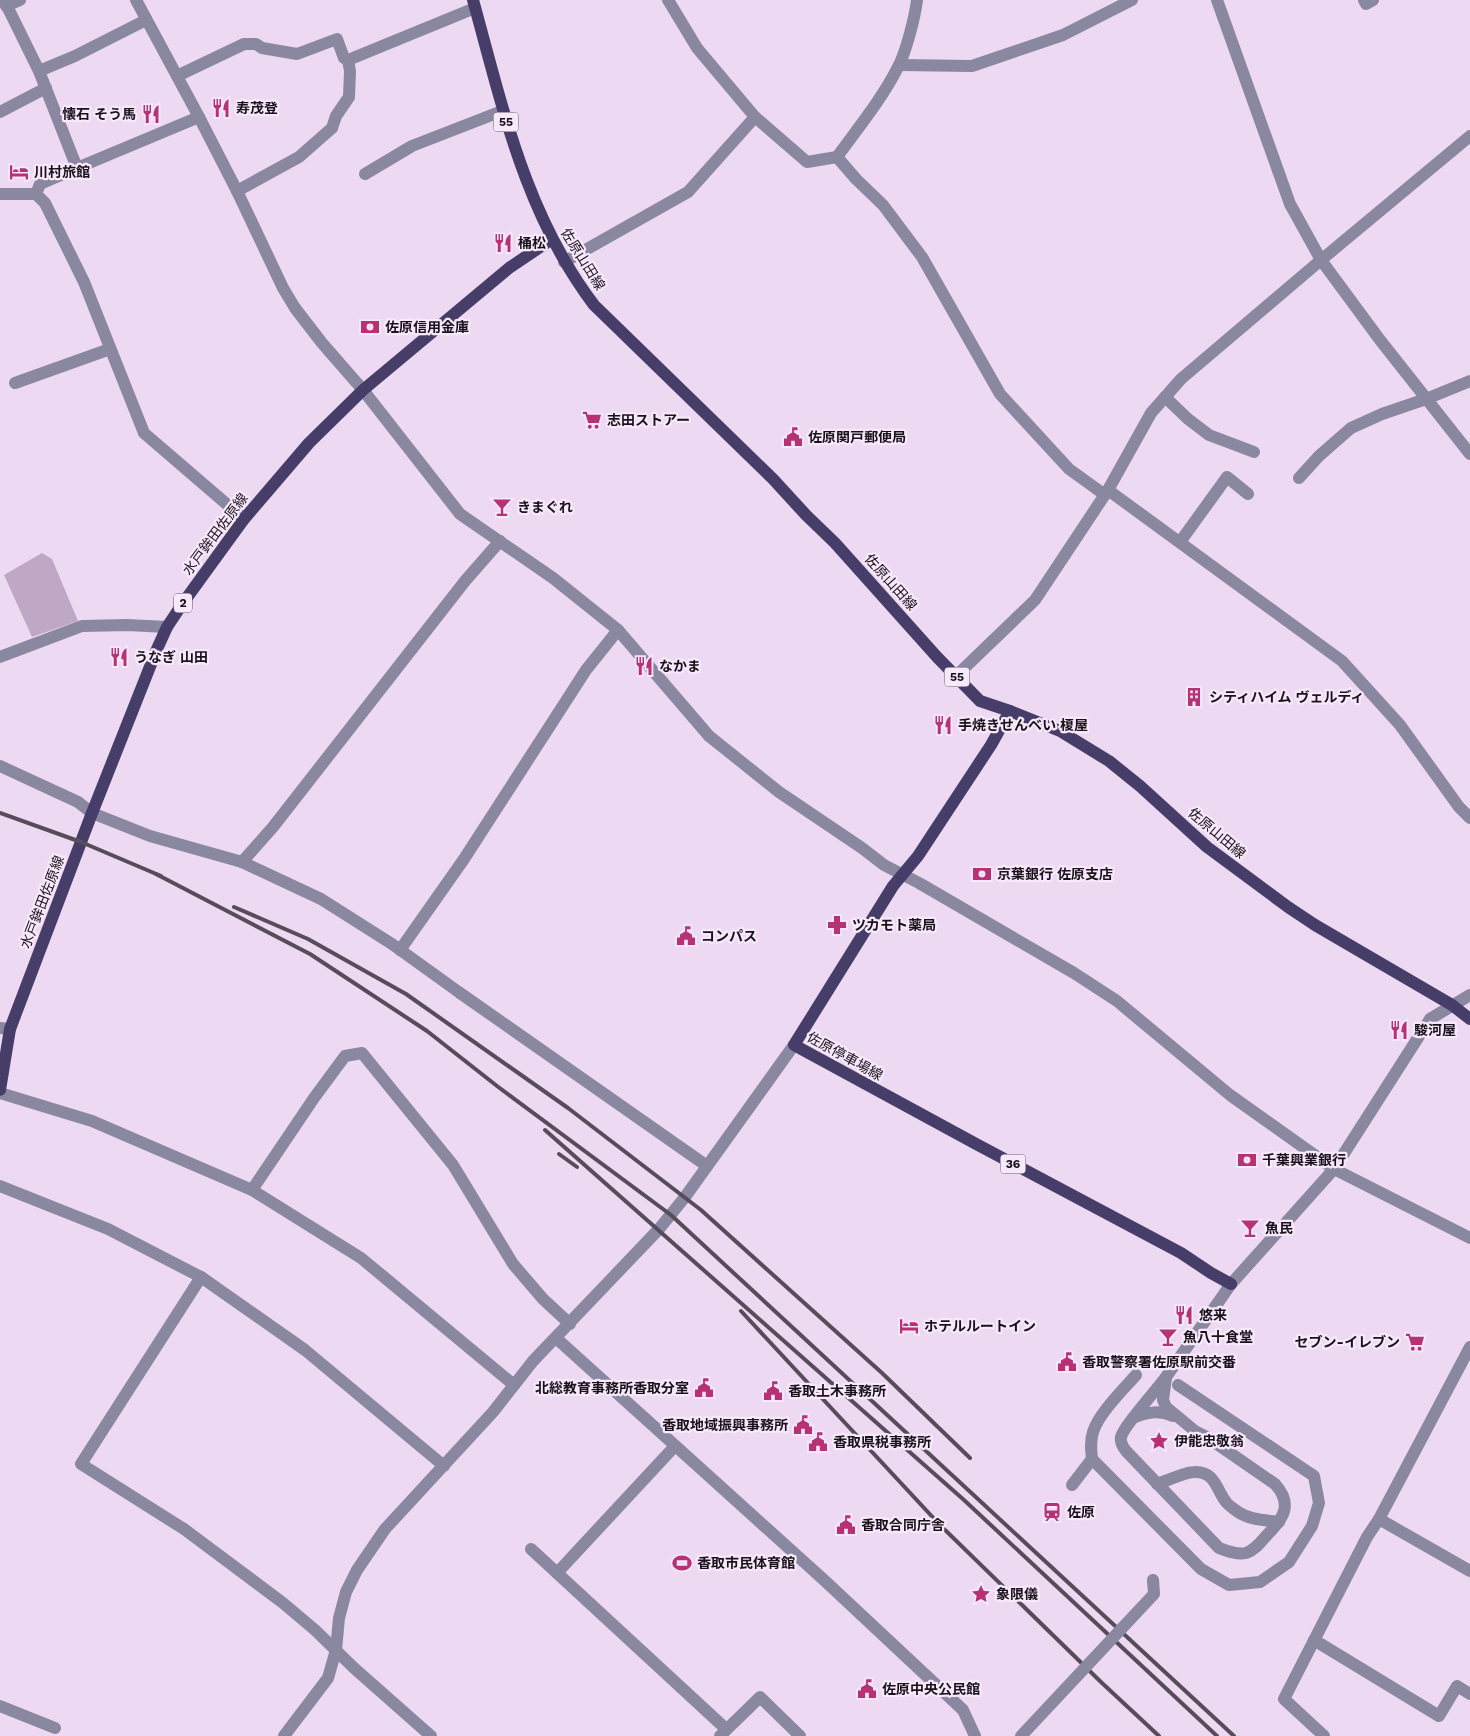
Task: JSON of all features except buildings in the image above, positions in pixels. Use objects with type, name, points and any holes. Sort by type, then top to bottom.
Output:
[{"type":"main road","name":"佐原山田線","points":[[474,4],[502,111],[540,215],[564,262],[594,305],[835,542],[937,658],[980,701],[1060,731],[1109,761],[1140,786],[1207,847],[1288,907],[1315,925],[1452,1005],[1470,1018]]},
{"type":"main road","name":"水戸鉾田佐原線","points":[[0,1091],[5,1029],[167,627],[244,519],[309,443],[363,390],[509,268],[552,239]]},
{"type":"main road","name":"佐原停車場線","points":[[1010,711],[918,856],[893,886],[794,1046],[1181,1253],[1231,1284]]},
{"type":"street","points":[[20,0],[5,3],[39,71],[77,168]]},
{"type":"street","points":[[136,0],[199,117],[283,288],[295,308],[322,343],[363,390],[460,514],[553,578],[618,630],[709,736],[779,792],[884,865],[920,883],[1074,973],[1117,1001],[1230,1095],[1334,1169],[1470,1238]]},
{"type":"street","points":[[668,0],[697,48],[755,117],[806,162],[837,157],[888,85],[900,65],[916,12],[917,0]]},
{"type":"street","points":[[900,65],[972,66],[1063,35],[1132,0]]},
{"type":"street","points":[[1217,0],[1290,204],[1321,260],[1470,454]]},
{"type":"street","points":[[1364,0],[1366,4],[1373,0]]},
{"type":"street","points":[[348,60],[474,4]]},
{"type":"street","points":[[39,71],[75,56],[146,20]]},
{"type":"street","points":[[177,76],[244,44],[256,44],[262,48],[297,54],[337,39],[344,58],[348,60],[350,71],[349,96],[336,116],[332,128],[299,157],[237,191]]},
{"type":"street","points":[[0,112],[46,88]]},
{"type":"street","points":[[365,174],[412,146],[502,111]]},
{"type":"street","points":[[36,194],[40,184],[199,117]]},
{"type":"street","points":[[564,262],[688,192],[755,117]]},
{"type":"street","points":[[956,676],[1036,600],[1106,492],[1151,413],[1181,379],[1470,136]]},
{"type":"street","points":[[837,157],[856,179],[883,205],[922,258],[1000,394],[1069,469],[1180,542],[1342,661],[1400,725],[1459,807],[1470,818]]},
{"type":"street","points":[[0,194],[36,194],[45,203],[84,282],[144,433],[244,519]]},
{"type":"street","points":[[15,383],[110,349]]},
{"type":"street","points":[[1299,478],[1319,456],[1351,428],[1382,414],[1470,381]]},
{"type":"street","points":[[1165,397],[1188,419],[1210,435],[1254,452]]},
{"type":"street","points":[[1180,542],[1227,478],[1248,494]]},
{"type":"street","points":[[242,862],[273,827],[464,581],[500,541]]},
{"type":"street","points":[[0,658],[82,626],[127,625],[167,627]]},
{"type":"street","points":[[400,950],[464,859],[586,670],[618,630]]},
{"type":"street","points":[[0,766],[78,802],[92,814],[150,836],[242,862],[321,899],[400,950],[707,1166]]},
{"type":"street","points":[[1166,1377],[1163,1400],[1166,1407],[1195,1431],[1207,1437],[1275,1484],[1282,1492],[1284,1513],[1279,1522],[1256,1547],[1245,1553],[1232,1553],[1219,1548],[1126,1451],[1122,1444],[1121,1436],[1166,1377],[1231,1284],[1334,1169],[1430,1019],[1470,995]]},
{"type":"street","points":[[284,1736],[328,1678],[336,1650],[339,1618],[344,1601],[357,1570],[385,1529],[493,1412],[533,1361],[659,1229],[794,1046]]},
{"type":"street","points":[[252,1190],[314,1098],[345,1056],[362,1053],[453,1165],[513,1264],[543,1299],[570,1324]]},
{"type":"street","points":[[0,1091],[92,1121],[252,1190],[361,1258],[514,1385]]},
{"type":"street","points":[[0,1186],[108,1229],[201,1277],[305,1350],[444,1466]]},
{"type":"street","points":[[201,1277],[81,1464],[184,1529],[283,1603],[431,1736]]},
{"type":"street","points":[[556,1338],[824,1580],[962,1710],[975,1736]]},
{"type":"street","points":[[1324,1736],[1284,1699],[1367,1537],[1379,1519],[1470,1347]]},
{"type":"street","points":[[1136,1375],[1100,1418],[1093,1430],[1092,1459],[1154,1528],[1201,1569],[1229,1585],[1260,1582],[1288,1562],[1312,1526],[1319,1504],[1314,1476],[1178,1385]]},
{"type":"street","points":[[1135,1417],[1157,1411],[1180,1420]]},
{"type":"street","points":[[557,1573],[675,1446]]},
{"type":"street","points":[[1072,1485],[1092,1459]]},
{"type":"street","points":[[1157,1484],[1176,1479],[1185,1474],[1204,1473],[1214,1479],[1226,1503],[1239,1513],[1255,1519],[1279,1522]]},
{"type":"street","points":[[1379,1519],[1470,1571]]},
{"type":"street","points":[[531,1549],[723,1733],[760,1697],[800,1736]]},
{"type":"street","points":[[1021,1736],[1154,1594],[1153,1580]]},
{"type":"street","points":[[1314,1640],[1439,1716],[1457,1686],[1470,1694]]},
{"type":"street","points":[[0,1706],[55,1728]]},
{"type":"shaded area","points":[[42,553],[52,559],[78,621],[32,637],[4,575]]},
{"type":"railway","points":[[0,813],[81,842],[161,876]]},
{"type":"railway","points":[[156,874],[310,954],[427,1031],[497,1086],[671,1215],[1234,1736]]},
{"type":"railway","points":[[234,907],[308,939],[406,994],[568,1108],[701,1210],[882,1373],[970,1458]]},
{"type":"railway","points":[[545,1130],[964,1500],[1217,1736]]},
{"type":"railway","points":[[559,1154],[577,1167]]},
{"type":"railway","points":[[741,1311],[940,1525],[1159,1736]]},
{"type":"place","name":"寿茂登","points":[[221,108]]},
{"type":"place","name":"懐石 そう馬","points":[[151,114]]},
{"type":"place","name":"川村旅館","points":[[19,172]]},
{"type":"place","name":"桶松","points":[[503,243]]},
{"type":"place","name":"佐原信用金庫","points":[[370,327]]},
{"type":"place","name":"志田ストアー","points":[[592,420]]},
{"type":"place","name":"佐原関戸郵便局","points":[[793,437]]},
{"type":"place","name":"きまぐれ","points":[[502,507]]},
{"type":"place","name":"うなぎ 山田","points":[[119,657]]},
{"type":"place","name":"なかま","points":[[644,666]]},
{"type":"place","name":"シティハイム ヴェルディ","points":[[1194,697]]},
{"type":"place","name":"手焼きせんべい 榎屋","points":[[943,725]]},
{"type":"place","name":"京葉銀行 佐原支店","points":[[982,874]]},
{"type":"place","name":"ツカモト薬局","points":[[837,925]]},
{"type":"place","name":"コンパス","points":[[686,936]]},
{"type":"place","name":"駿河屋","points":[[1399,1030]]},
{"type":"place","name":"千葉興業銀行","points":[[1247,1160]]},
{"type":"place","name":"魚民","points":[[1250,1228]]},
{"type":"place","name":"悠来","points":[[1184,1315]]},
{"type":"place","name":"ホテルルートイン","points":[[909,1326]]},
{"type":"place","name":"魚八十食堂","points":[[1168,1337]]},
{"type":"place","name":"セブン-イレブン","points":[[1415,1342]]},
{"type":"place","name":"香取警察署佐原駅前交番","points":[[1067,1362]]},
{"type":"place","name":"北総教育事務所香取分室","points":[[704,1388]]},
{"type":"place","name":"香取土木事務所","points":[[773,1391]]},
{"type":"place","name":"香取地域振興事務所","points":[[803,1425]]},
{"type":"place","name":"伊能忠敬翁","points":[[1159,1441]]},
{"type":"place","name":"香取県税事務所","points":[[818,1442]]},
{"type":"place","name":"佐原","points":[[1052,1512]]},
{"type":"place","name":"香取合同庁舎","points":[[846,1525]]},
{"type":"place","name":"香取市民体育館","points":[[682,1563]]},
{"type":"place","name":"象限儀","points":[[981,1594]]},
{"type":"place","name":"佐原中央公民館","points":[[867,1689]]}]
